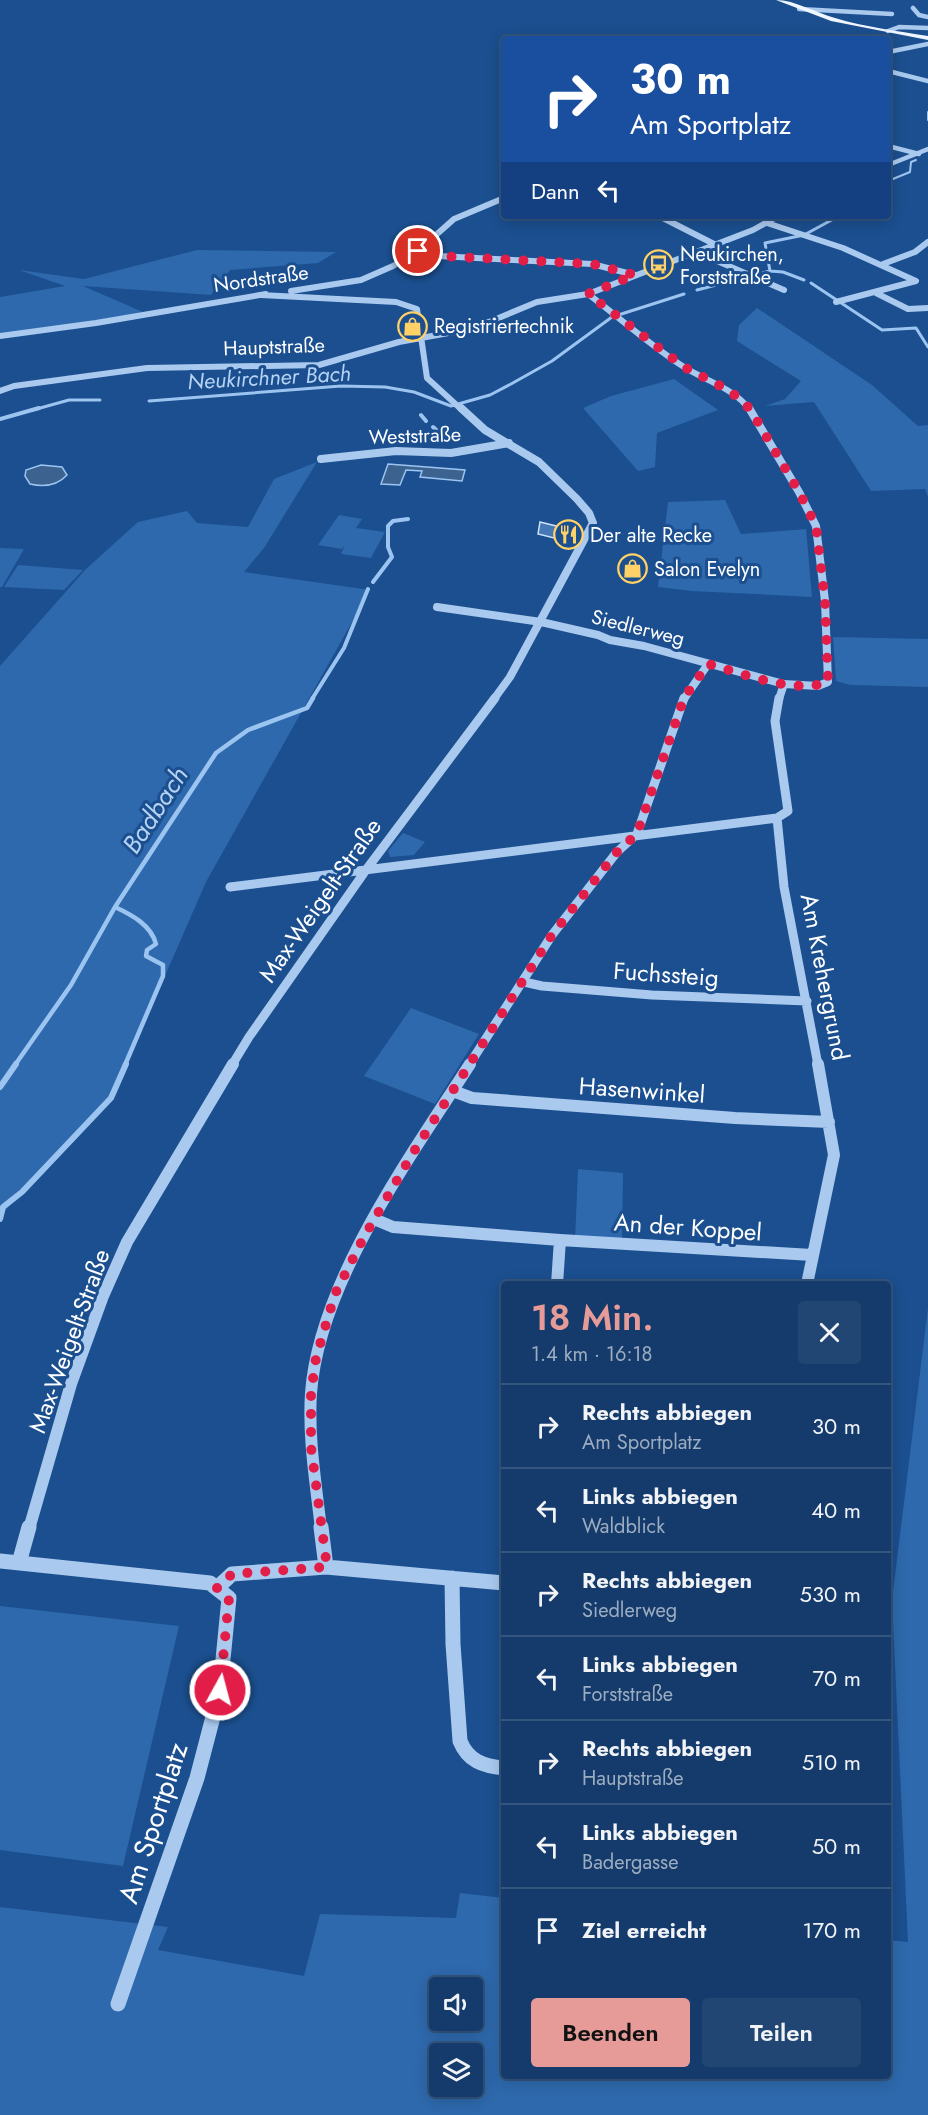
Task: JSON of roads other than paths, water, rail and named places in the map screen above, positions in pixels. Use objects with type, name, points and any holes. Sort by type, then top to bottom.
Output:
[{"type":"main road","points":[[779,0],[799,9],[842,22],[928,38]]},
{"type":"street","points":[[913,8],[919,15],[928,17]]},
{"type":"street","points":[[799,9],[892,14]]},
{"type":"street","points":[[888,31],[899,27],[928,28]]},
{"type":"street","points":[[891,51],[916,45],[928,45]]},
{"type":"street","points":[[891,72],[928,81]]},
{"type":"street","points":[[891,147],[919,154]]},
{"type":"street","points":[[891,164],[928,149]]},
{"type":"street","name":"Nordstraße","points":[[0,336],[96,323],[362,280],[393,266],[418,251],[454,219],[501,199]]},
{"type":"street","points":[[665,219],[714,244]]},
{"type":"street","name":"Hauptstraße","points":[[0,391],[147,368],[320,365],[399,342],[421,339],[489,322],[537,302],[588,294],[773,219]]},
{"type":"street","points":[[767,223],[806,234],[883,264],[916,281]]},
{"type":"street","points":[[883,264],[915,252],[928,242]]},
{"type":"street","points":[[418,251],[438,256],[592,264],[635,275]]},
{"type":"street","points":[[694,251],[784,290]]},
{"type":"street","points":[[836,303],[916,281],[925,281]]},
{"type":"street","points":[[876,293],[908,309],[928,308]]},
{"type":"street","name":"Siedlerweg","points":[[437,607],[541,622],[784,684],[818,686],[828,682],[825,612],[816,526],[799,492],[745,403],[728,390],[684,367],[588,294]]},
{"type":"street","name":"Max-Weigelt-Straße","points":[[19,1563],[71,1384],[103,1296],[127,1242],[249,1037],[366,870],[510,677],[593,523],[589,513],[577,499],[539,462],[485,430],[427,378],[425,351],[417,309],[405,303],[261,295]]},
{"type":"street","name":"Weststraße","points":[[321,459],[396,451],[451,453],[509,443]]},
{"type":"street","points":[[327,1567],[311,1447],[311,1393],[316,1358],[335,1294],[374,1219],[568,912],[617,852],[637,834],[684,698],[708,664]]},
{"type":"street","name":"Am Krehergrund","points":[[784,684],[778,701],[776,721],[788,811],[777,818],[784,887],[830,1122],[834,1155],[808,1281]]},
{"type":"street","points":[[230,887],[777,818]]},
{"type":"street","name":"Fuchssteig","points":[[524,982],[542,986],[652,995],[807,1001]]},
{"type":"street","name":"Hasenwinkel","points":[[453,1091],[472,1098],[735,1118],[830,1122]]},
{"type":"street","name":"An der Koppel","points":[[374,1219],[393,1227],[560,1240],[812,1255]]},
{"type":"street","points":[[557,1281],[560,1240]]},
{"type":"street","points":[[0,1561],[210,1584],[217,1588],[232,1574],[327,1567],[501,1583]]},
{"type":"street","points":[[452,1578],[453,1644],[460,1741],[464,1752],[472,1760],[483,1766],[501,1768]]},
{"type":"street","name":"Am Sportplatz","points":[[118,2004],[197,1778],[220,1690],[229,1598],[217,1588]]},
{"type":"waterway","points":[[928,112],[928,120]]},
{"type":"waterway","name":"Neukirchner Bach","points":[[891,180],[910,172],[911,162],[916,160]]},
{"type":"waterway","name":"Neukirchner Bach","points":[[770,271],[765,243],[804,235],[833,219]]},
{"type":"waterway","name":"Neukirchner Bach","points":[[697,290],[770,271]]},
{"type":"waterway","points":[[770,271],[783,272],[804,280]]},
{"type":"waterway","points":[[811,283],[882,330],[916,328],[928,347]]},
{"type":"waterway","name":"Neukirchner Bach","points":[[149,401],[341,386],[385,387],[414,392],[451,406],[490,395],[511,384],[552,361],[612,317],[684,294]]},
{"type":"waterway","name":"Neukirchner Bach","points":[[33,410],[69,400],[100,400]]},
{"type":"waterway","name":"Neukirchner Bach","points":[[0,419],[39,408]]},
{"type":"waterway","points":[[421,415],[426,421]]},
{"type":"waterway","points":[[433,427],[447,439]]},
{"type":"waterway","points":[[373,582],[392,557],[388,547],[388,526],[393,521],[408,519]]},
{"type":"waterway","name":"Badbach","points":[[312,699],[344,648],[368,589]]},
{"type":"waterway","name":"Badbach","points":[[115,907],[216,753],[248,730],[307,708],[313,698]]},
{"type":"waterway","name":"Badbach","points":[[15,1065],[71,985],[115,907]]},
{"type":"waterway","points":[[115,907],[134,917],[150,931],[156,944],[147,950],[146,956],[163,965],[163,976],[125,1065]]},
{"type":"waterway","name":"Badbach","points":[[0,1087],[16,1064]]},
{"type":"waterway","points":[[0,1219],[3,1207],[22,1192],[111,1098],[126,1064]]},
{"type":"place","name":"Neukirchen, Forststraße","points":[[659,265]]},
{"type":"place","name":"Registriertechnik","points":[[413,326]]},
{"type":"place","name":"Der alte Recke","points":[[569,535]]},
{"type":"place","name":"Salon Evelyn","points":[[633,569]]}]
